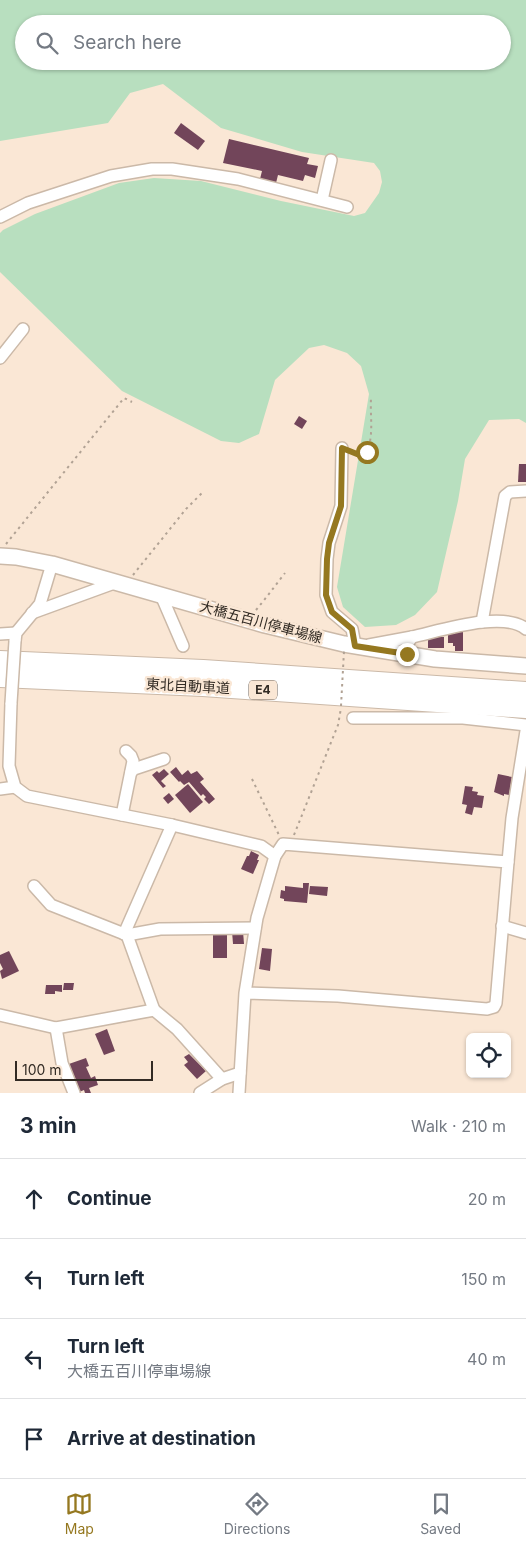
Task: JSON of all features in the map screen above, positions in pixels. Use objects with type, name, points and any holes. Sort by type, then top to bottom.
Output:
[{"type":"highway","name":"東北自動車道","points":[[0,661],[203,670],[526,692]]},
{"type":"highway","name":"東北自動車道","points":[[0,677],[223,687],[526,708]]},
{"type":"main road","name":"大橋五百川停車場線","points":[[3,550],[16,557],[52,564],[251,622],[354,648],[435,659],[526,666]]},
{"type":"street","points":[[322,200],[331,160]]},
{"type":"street","points":[[0,217],[28,203],[111,176],[152,169],[172,169],[238,179],[346,207]]},
{"type":"street","points":[[0,358],[23,329]]},
{"type":"street","points":[[342,448],[341,506],[329,543],[326,595],[332,612],[352,629],[354,648],[482,622],[506,621],[526,629]]},
{"type":"street","points":[[482,622],[505,496],[510,492],[526,491]]},
{"type":"street","points":[[52,564],[40,604],[15,637],[10,766],[15,787],[27,796],[172,825],[261,846],[275,856]]},
{"type":"street","points":[[32,613],[121,583]]},
{"type":"street","points":[[161,595],[183,646]]},
{"type":"street","points":[[0,634],[15,637]]},
{"type":"street","points":[[407,654],[408,643],[412,637]]},
{"type":"street","points":[[353,718],[463,718],[526,725]]},
{"type":"street","points":[[245,993],[338,996],[487,1009],[494,1007],[496,1002],[512,818],[526,731]]},
{"type":"street","points":[[122,815],[133,761],[132,756],[126,751]]},
{"type":"street","points":[[131,772],[134,769],[164,759]]},
{"type":"street","points":[[0,789],[15,787]]},
{"type":"street","points":[[172,825],[126,935],[154,1010],[177,1028],[222,1079]]},
{"type":"street","points":[[239,1093],[245,993],[255,928],[275,856],[288,844],[508,862]]},
{"type":"street","points":[[34,886],[52,905],[126,935],[160,929],[255,928]]},
{"type":"street","points":[[502,926],[526,933]]},
{"type":"street","points":[[0,1015],[56,1028],[154,1010]]},
{"type":"street","points":[[56,1028],[64,1069],[74,1093]]},
{"type":"street","points":[[200,1093],[222,1079],[240,1073]]},
{"type":"path","points":[[3,550],[124,398],[132,402]]},
{"type":"path","points":[[342,448],[357,454],[367,452],[372,430],[371,398]]},
{"type":"path","points":[[121,583],[202,493]]},
{"type":"path","points":[[251,622],[256,610],[269,596],[285,573]]},
{"type":"path","points":[[288,844],[338,725],[354,648]]},
{"type":"path","points":[[252,779],[288,844]]},
{"type":"green space","points":[[0,0],[526,0],[526,423],[519,419],[489,420],[465,459],[458,501],[437,592],[415,615],[396,625],[365,627],[343,607],[337,587],[369,394],[361,366],[347,353],[324,345],[309,348],[275,380],[259,434],[239,443],[221,441],[122,391],[0,272],[0,233],[3,230],[35,214],[119,183],[154,178],[201,181],[281,201],[354,216],[365,213],[379,193],[382,182],[380,171],[374,163],[302,152],[221,128],[163,84],[130,93],[108,123],[0,141]]},
{"type":"building","points":[[181,123],[205,141],[198,150],[174,133]]},
{"type":"building","points":[[229,139],[309,158],[307,164],[318,166],[315,178],[305,175],[303,181],[278,175],[276,183],[260,179],[262,171],[223,163]]},
{"type":"building","points":[[299,416],[307,421],[302,429],[294,424]]},
{"type":"building","points":[[519,464],[526,464],[526,482],[518,482]]},
{"type":"building","points":[[455,632],[463,632],[463,651],[455,651],[453,643],[448,643],[448,634],[455,634]]},
{"type":"building","points":[[428,637],[444,637],[444,648],[428,648]]},
{"type":"building","points":[[176,767],[182,775],[188,770],[191,774],[197,771],[204,779],[200,782],[215,799],[209,804],[204,799],[206,797],[203,794],[201,796],[189,782],[184,785],[179,782],[170,772]]},
{"type":"building","points":[[164,769],[169,774],[161,781],[166,786],[163,788],[152,775]]},
{"type":"building","points":[[498,774],[512,777],[509,795],[504,794],[504,796],[494,792]]},
{"type":"building","points":[[188,784],[203,802],[190,813],[175,795]]},
{"type":"building","points":[[465,786],[473,787],[472,791],[478,792],[477,795],[484,796],[482,808],[474,807],[472,815],[465,813],[467,805],[462,804]]},
{"type":"building","points":[[169,793],[174,799],[168,804],[163,798]]},
{"type":"building","points":[[251,851],[259,855],[257,860],[259,860],[253,874],[241,869]]},
{"type":"building","points":[[303,883],[309,883],[307,903],[284,901],[284,899],[280,898],[281,890],[285,891],[285,886],[303,888]]},
{"type":"building","points":[[310,886],[328,887],[327,896],[309,894]]},
{"type":"building","points":[[232,931],[243,931],[244,944],[233,944]]},
{"type":"building","points":[[213,932],[227,932],[227,958],[213,958]]},
{"type":"building","points":[[262,948],[272,949],[270,971],[259,969]]},
{"type":"building","points":[[9,951],[19,971],[2,979],[0,971],[3,969],[0,963],[0,955]]},
{"type":"building","points":[[64,983],[74,983],[73,990],[63,990]]},
{"type":"building","points":[[46,985],[62,985],[62,992],[55,991],[55,994],[45,994]]},
{"type":"building","points":[[107,1029],[115,1051],[104,1055],[95,1034]]},
{"type":"building","points":[[189,1054],[206,1071],[197,1079],[184,1065],[188,1062],[184,1057]]},
{"type":"building","points":[[86,1058],[89,1066],[86,1067],[91,1078],[95,1076],[98,1085],[89,1088],[91,1093],[85,1093],[84,1090],[77,1093],[66,1065]]},
{"type":"route","points":[[367,452],[357,454],[342,448],[341,506],[329,543],[327,559],[326,595],[328,606],[332,612],[352,629],[355,646],[407,654]]}]
